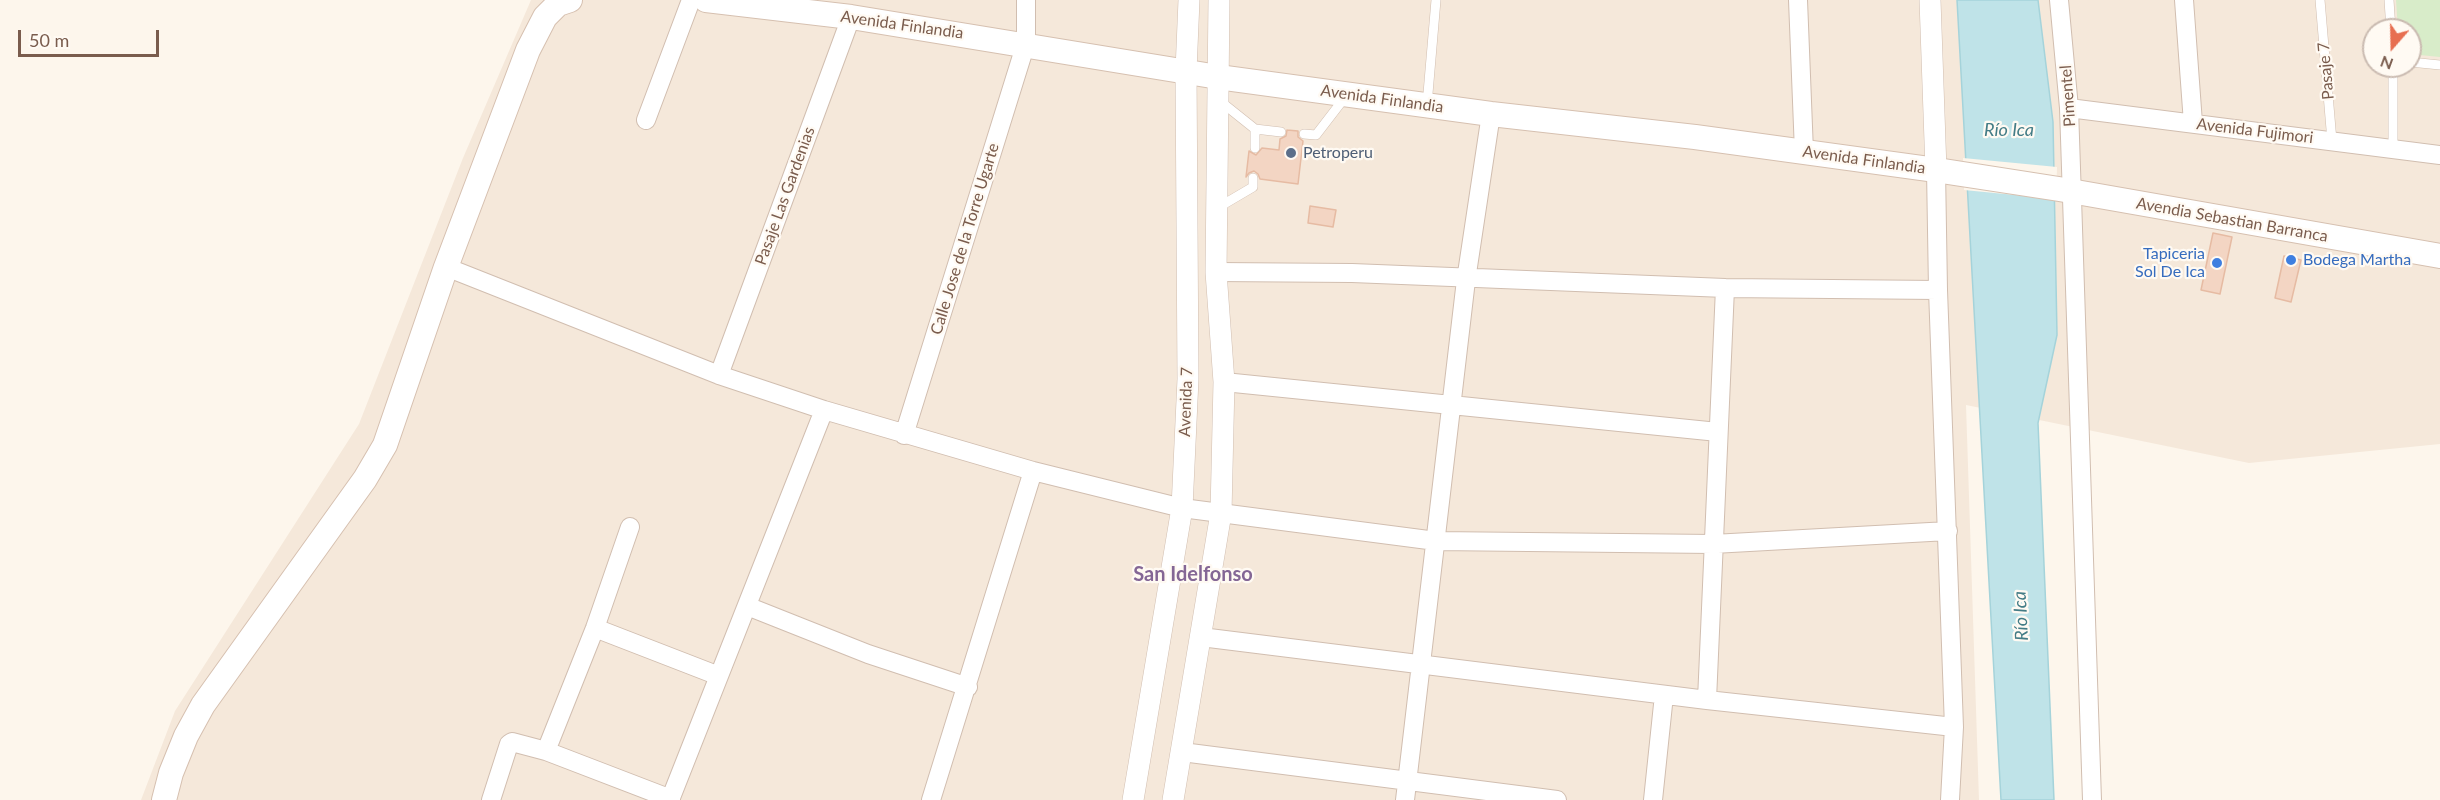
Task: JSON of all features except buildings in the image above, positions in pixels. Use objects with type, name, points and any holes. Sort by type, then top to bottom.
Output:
[{"type":"main road","name":"Avenida Finlandia","points":[[706,0],[851,17],[1026,44],[1186,72],[1218,88],[1347,94],[1804,152],[2066,191]]},
{"type":"main road","points":[[164,800],[171,773],[186,736],[203,705],[365,479],[385,445],[446,267],[528,50],[545,17],[563,1]]},
{"type":"main road","name":"Avendia Sebastian Barranca","points":[[2066,191],[2440,256]]},
{"type":"street","points":[[646,120],[691,0]]},
{"type":"street","name":"Calle Jose de la Torre Ugarte","points":[[904,435],[1026,44],[1026,0]]},
{"type":"street","name":"Avenida 7","points":[[1133,800],[1182,508],[1188,379],[1186,72],[1189,0]]},
{"type":"street","points":[[1173,800],[1221,513],[1224,382],[1216,272],[1219,0]]},
{"type":"street","points":[[1798,0],[1804,152]]},
{"type":"street","points":[[1930,0],[1946,172],[1938,290],[1954,727],[1950,800]]},
{"type":"street","name":"Pimentel","points":[[2059,0],[2069,108],[2066,191],[2092,800]]},
{"type":"street","points":[[2184,0],[2193,123]]},
{"type":"street","name":"Pasaje Las Gardenias","points":[[718,375],[851,17]]},
{"type":"street","name":"Avenida Fujimori","points":[[2069,108],[2440,155]]},
{"type":"street","points":[[1405,800],[1466,278],[1491,114]]},
{"type":"street","points":[[446,267],[718,375],[824,411],[1033,471],[1182,508],[1436,541],[1713,544],[1948,531]]},
{"type":"street","points":[[1216,272],[1352,273],[1725,288],[1938,290]]},
{"type":"street","points":[[1707,700],[1725,288]]},
{"type":"street","points":[[1224,382],[1718,432]]},
{"type":"street","points":[[491,800],[509,744],[515,742],[546,751],[670,800],[824,411]]},
{"type":"street","points":[[931,800],[968,687],[1033,471]]},
{"type":"street","points":[[546,751],[595,628],[630,527]]},
{"type":"street","points":[[747,606],[868,654],[968,687]]},
{"type":"street","points":[[595,628],[719,676]]},
{"type":"street","points":[[1201,637],[1664,695],[1954,727]]},
{"type":"street","points":[[1653,800],[1664,695]]},
{"type":"street","points":[[1182,752],[1557,800]]},
{"type":"lane","points":[[1427,105],[1436,0]]},
{"type":"lane","name":"Pasaje 7","points":[[2320,0],[2332,141]]},
{"type":"lane","points":[[2389,0],[2390,18]]},
{"type":"lane","points":[[2422,63],[2440,65]]},
{"type":"lane","points":[[2393,78],[2393,149]]},
{"type":"lane","points":[[1218,88],[1255,129],[1281,132]]},
{"type":"lane","points":[[1304,134],[1316,135],[1347,94]]},
{"type":"lane","points":[[1255,129],[1255,148]]},
{"type":"lane","points":[[1216,208],[1253,187],[1253,178]]},
{"type":"shaded area","points":[[531,0],[2440,0],[2440,444],[2249,463],[1966,405],[1979,800],[141,800],[175,711],[359,424],[463,158]]},
{"type":"green space","points":[[2396,0],[2440,0],[2440,57],[2422,55],[2422,18],[2397,18]]},
{"type":"water","name":"Río Ica","points":[[1957,0],[2038,0],[2053,122],[2057,335],[2038,423],[2054,800],[2001,800]]},
{"type":"pier","points":[[1963,158],[2057,167],[2056,199],[1964,190]]},
{"type":"place","name":"Petroperu","points":[[1291,153]]},
{"type":"place","name":"Bodega Martha","points":[[2291,260]]},
{"type":"place","name":"Tapiceria Sol De Ica","points":[[2217,263]]},
{"type":"district","name":"San Idelfonso","points":[[1193,575]]}]
